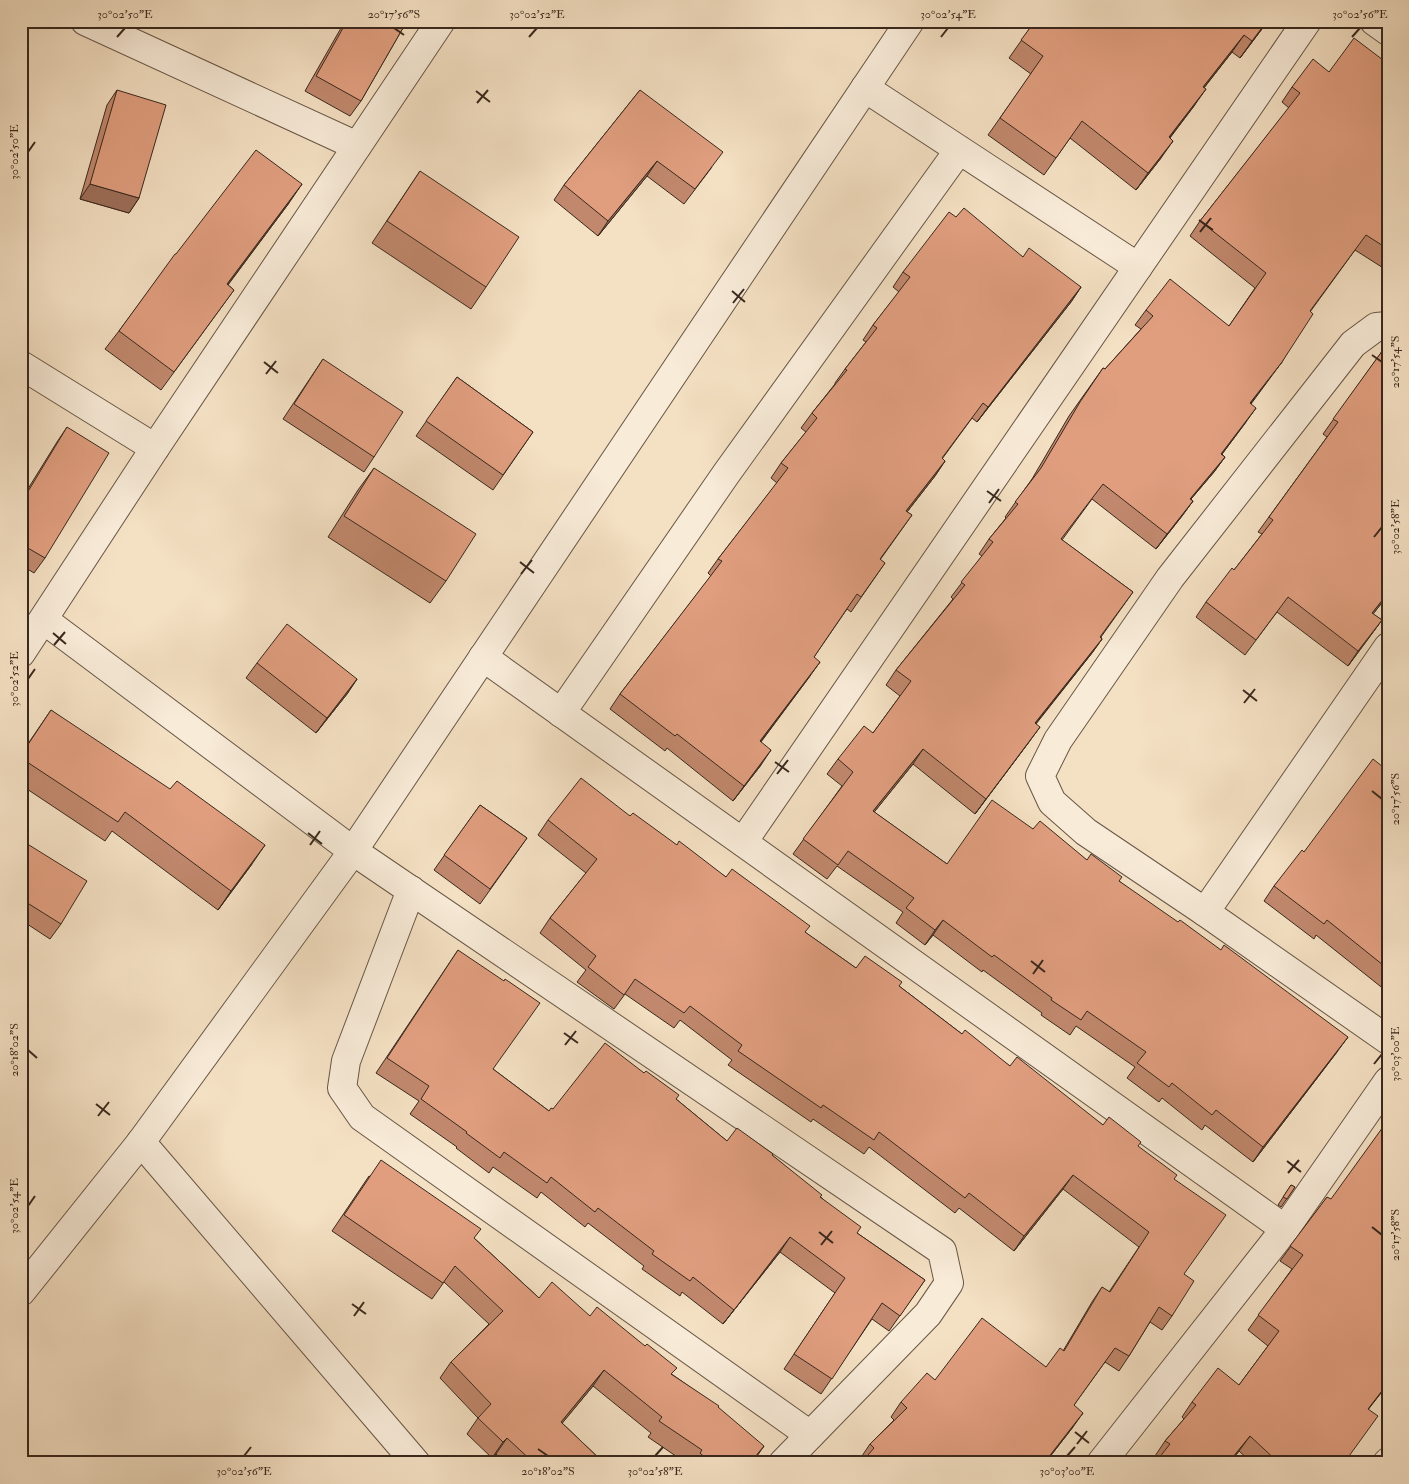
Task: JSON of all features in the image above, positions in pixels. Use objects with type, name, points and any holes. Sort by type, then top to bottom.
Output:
[{"type":"street","points":[[85,21],[357,146]]},
{"type":"street","points":[[21,653],[155,448],[441,21]]},
{"type":"street","points":[[21,1292],[141,1142],[353,851],[910,21]]},
{"type":"street","points":[[743,842],[1307,21]]},
{"type":"street","points":[[1374,21],[1388,31]]},
{"type":"street","points":[[865,88],[1138,267]]},
{"type":"street","points":[[561,713],[726,474],[959,150]]},
{"type":"street","points":[[1388,326],[1376,327],[1353,344],[1170,578],[1058,740],[1040,776],[1052,802],[1086,832],[1205,912],[1388,1040]]},
{"type":"street","points":[[21,366],[155,448]]},
{"type":"street","points":[[44,620],[353,851],[942,1251],[949,1283],[928,1314],[783,1463]]},
{"type":"street","points":[[1205,912],[1388,647]]},
{"type":"street","points":[[483,657],[1285,1228]]},
{"type":"street","points":[[411,890],[346,1061],[342,1088],[362,1117],[810,1435]]},
{"type":"street","points":[[1101,1463],[1285,1228],[1388,1081]]},
{"type":"street","points":[[141,1142],[416,1463]]},
{"type":"building","points":[[347,21],[407,21],[361,101],[316,76]]},
{"type":"building","points":[[1035,21],[1104,21],[1109,25],[1111,21],[1267,21],[1252,41],[1244,35],[1203,87],[1206,89],[1169,137],[1173,141],[1148,173],[1082,121],[1056,158],[1000,118],[1043,56],[1021,40]]},
{"type":"building","points":[[1354,38],[1387,63],[1385,67],[1388,69],[1388,249],[1366,235],[1310,311],[1313,314],[1282,362],[1250,403],[1256,408],[1221,454],[1225,457],[1190,499],[1193,501],[1167,534],[1103,484],[1061,539],[1133,592],[1100,637],[1102,639],[1035,723],[1040,727],[986,799],[923,749],[873,811],[947,864],[992,800],[1033,829],[1040,821],[1087,860],[1091,854],[1122,877],[1119,881],[1178,922],[1180,920],[1221,950],[1224,945],[1348,1037],[1263,1147],[1216,1110],[1212,1115],[1172,1083],[1169,1087],[1137,1063],[1146,1052],[1087,1011],[1081,1020],[1051,1000],[1052,998],[994,955],[992,957],[943,920],[935,930],[906,908],[914,898],[848,851],[838,865],[803,839],[853,772],[838,759],[864,726],[873,733],[911,681],[896,670],[965,585],[961,582],[993,542],[989,539],[1018,504],[1015,502],[1041,468],[1080,402],[1103,368],[1105,369],[1153,316],[1146,310],[1170,279],[1229,326],[1266,273],[1200,221],[1300,93],[1292,87],[1313,59],[1329,72]]},
{"type":"building","points":[[117,90],[166,105],[139,198],[90,184]]},
{"type":"building","points":[[640,90],[723,152],[695,189],[657,161],[608,221],[564,185]]},
{"type":"building","points":[[256,150],[302,184],[227,284],[234,290],[174,372],[119,331],[175,254]]},
{"type":"building","points":[[420,171],[519,237],[486,287],[387,221]]},
{"type":"building","points":[[964,208],[1023,257],[1029,248],[1081,287],[988,407],[983,403],[942,458],[945,461],[906,511],[912,515],[880,559],[885,563],[861,597],[857,594],[814,657],[820,662],[760,741],[771,750],[744,786],[677,734],[675,736],[620,694],[722,561],[718,559],[788,468],[781,463],[817,418],[812,413],[847,370],[845,369],[877,328],[873,325],[910,277],[903,272],[949,212],[956,217]]},
{"type":"building","points":[[1388,343],[1388,593],[1372,613],[1382,620],[1358,651],[1288,597],[1256,640],[1206,602],[1273,520],[1269,517],[1338,422],[1333,419]]},
{"type":"building","points":[[323,359],[403,412],[374,457],[294,404]]},
{"type":"building","points":[[457,377],[533,432],[503,475],[426,421]]},
{"type":"building","points":[[67,427],[109,453],[45,558],[21,544],[21,503]]},
{"type":"building","points":[[374,468],[476,534],[446,581],[344,516]]},
{"type":"building","points":[[287,624],[357,679],[327,718],[257,663]]},
{"type":"building","points":[[51,710],[170,789],[177,781],[265,845],[231,891],[125,812],[118,822],[21,758],[21,755]]},
{"type":"building","points":[[1373,759],[1388,771],[1388,969],[1327,920],[1324,924],[1274,886],[1302,850],[1304,852]]},
{"type":"building","points":[[581,778],[630,816],[633,813],[677,845],[679,841],[726,877],[732,869],[810,926],[805,932],[856,968],[865,956],[902,982],[899,986],[962,1034],[965,1030],[1010,1066],[1017,1057],[1103,1125],[1109,1117],[1141,1142],[1138,1146],[1177,1175],[1174,1179],[1226,1215],[1184,1274],[1194,1281],[1172,1316],[1159,1307],[1129,1356],[1115,1348],[1074,1405],[1083,1413],[1044,1463],[861,1463],[874,1448],[870,1444],[907,1408],[901,1402],[927,1373],[935,1380],[982,1318],[1046,1367],[1060,1348],[1064,1351],[1102,1287],[1110,1292],[1149,1232],[1073,1175],[1024,1236],[969,1193],[965,1198],[879,1132],[874,1140],[823,1105],[821,1108],[738,1051],[742,1045],[690,1006],[684,1013],[635,979],[624,995],[588,967],[596,956],[550,918],[597,859],[548,820]]},
{"type":"building","points":[[480,805],[527,838],[490,889],[444,855]]},
{"type":"building","points":[[21,840],[87,881],[61,924],[21,899]]},
{"type":"building","points":[[458,950],[540,1003],[493,1069],[549,1111],[551,1108],[553,1109],[605,1043],[644,1073],[646,1071],[679,1095],[676,1099],[727,1141],[737,1128],[773,1154],[822,1195],[820,1197],[861,1227],[857,1233],[925,1280],[900,1316],[882,1303],[832,1379],[794,1354],[845,1278],[790,1237],[734,1310],[693,1277],[690,1281],[652,1254],[654,1251],[598,1208],[595,1212],[551,1177],[547,1183],[504,1152],[500,1158],[421,1099],[429,1086],[387,1058]]},
{"type":"building","points":[[1388,1120],[1388,1383],[1368,1409],[1378,1416],[1344,1463],[1279,1463],[1250,1436],[1228,1463],[1155,1463],[1170,1444],[1165,1441],[1196,1405],[1192,1402],[1218,1368],[1239,1385],[1279,1331],[1258,1315],[1303,1255],[1290,1246],[1327,1197],[1331,1199]]},
{"type":"building","points":[[381,1160],[481,1229],[474,1238],[539,1298],[552,1282],[590,1316],[597,1307],[645,1346],[647,1344],[677,1368],[671,1374],[719,1406],[764,1446],[750,1463],[711,1463],[700,1453],[702,1450],[659,1421],[662,1417],[604,1370],[561,1422],[604,1463],[534,1463],[507,1438],[503,1442],[478,1418],[491,1404],[451,1362],[503,1311],[455,1266],[443,1283],[344,1215]]},
{"type":"building","points":[[1291,1185],[1295,1187],[1287,1199],[1283,1197]]}]
